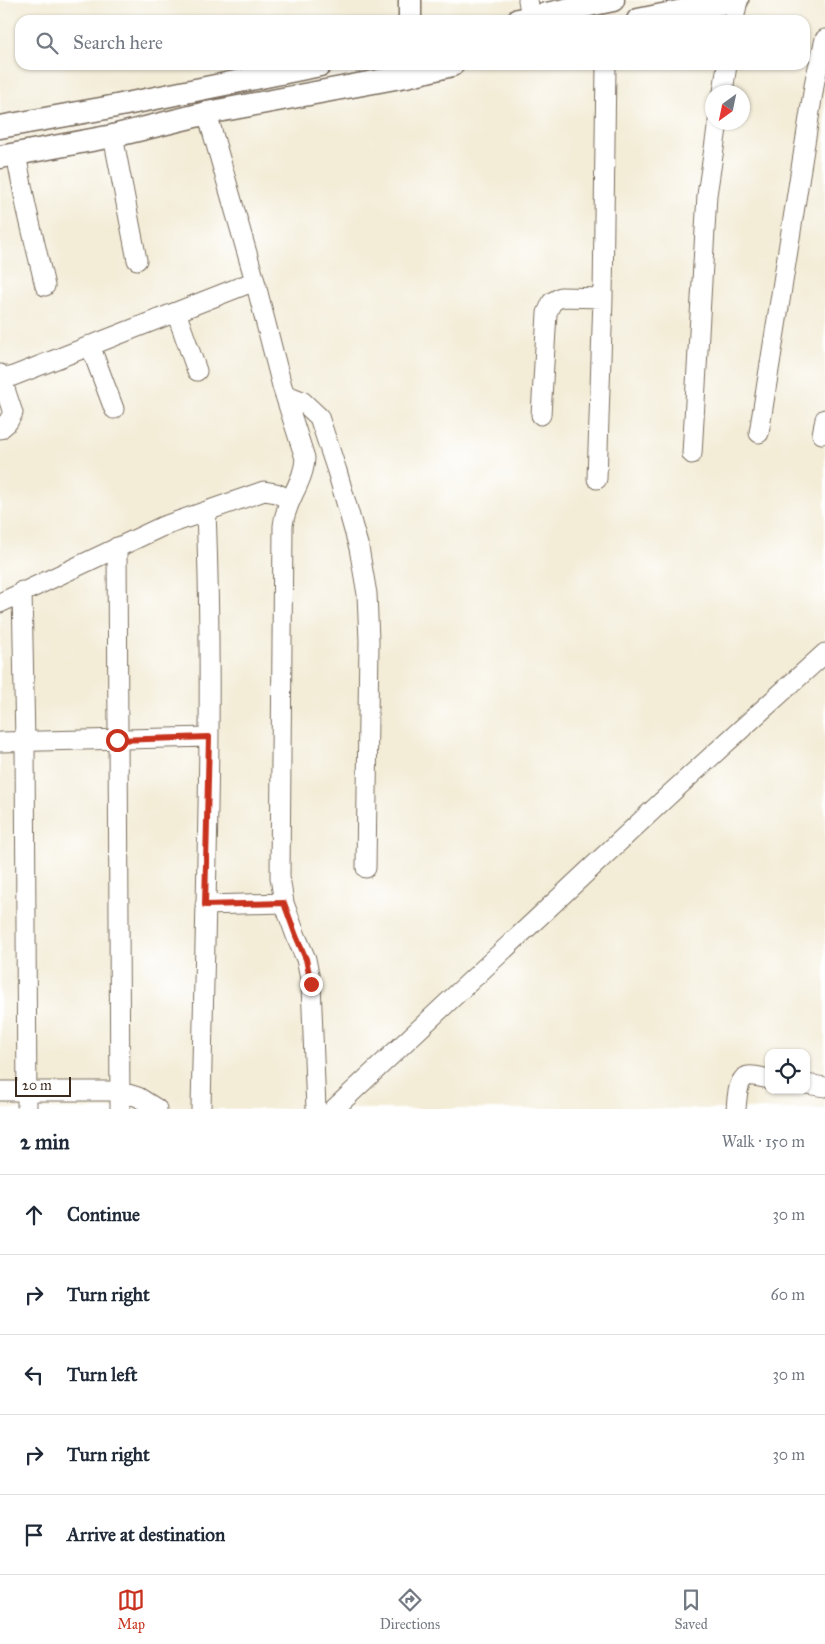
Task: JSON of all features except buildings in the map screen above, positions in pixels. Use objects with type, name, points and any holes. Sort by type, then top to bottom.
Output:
[{"type":"street","points":[[410,0],[410,15]]},
{"type":"street","points":[[526,12],[613,0]]},
{"type":"street","points":[[663,15],[737,0],[735,15]]},
{"type":"street","points":[[759,434],[815,80],[825,39]]},
{"type":"street","points":[[0,127],[295,70]]},
{"type":"street","points":[[45,286],[26,206],[8,156],[113,136],[207,113],[406,70]]},
{"type":"street","points":[[597,479],[603,298],[606,70]]},
{"type":"street","points":[[724,85],[726,70]]},
{"type":"street","points":[[207,113],[286,396],[306,458],[301,480],[284,515],[283,526],[280,877],[284,903],[306,959],[311,984],[316,1109]]},
{"type":"street","points":[[692,454],[707,195],[717,130]]},
{"type":"street","points":[[113,136],[137,260]]},
{"type":"street","points":[[0,428],[8,422],[13,413],[1,377],[90,345],[255,281]]},
{"type":"street","points":[[541,415],[547,314],[552,302],[561,297],[603,298]]},
{"type":"street","points":[[176,312],[197,370]]},
{"type":"street","points":[[90,345],[114,409]]},
{"type":"street","points":[[286,396],[292,396],[302,401],[319,417],[359,548],[367,594],[369,641],[366,868]]},
{"type":"street","points":[[0,603],[160,527],[264,491],[276,493],[290,500]]},
{"type":"street","points":[[201,1109],[209,737],[210,591],[206,512]]},
{"type":"street","points":[[117,547],[120,1100]]},
{"type":"street","points":[[22,591],[25,742],[26,1100]]},
{"type":"street","points":[[334,1109],[670,794],[825,653]]},
{"type":"street","points":[[0,742],[209,737]]},
{"type":"street","points":[[205,905],[284,903]]},
{"type":"street","points":[[736,1109],[740,1086],[743,1080],[749,1076],[765,1078]]},
{"type":"street","points":[[810,1085],[825,1087]]},
{"type":"street","points":[[0,1091],[26,1100],[120,1100],[138,1097],[157,1109]]},
{"type":"route","points":[[117,740],[209,737],[205,905],[284,903],[306,959],[311,984]]}]
